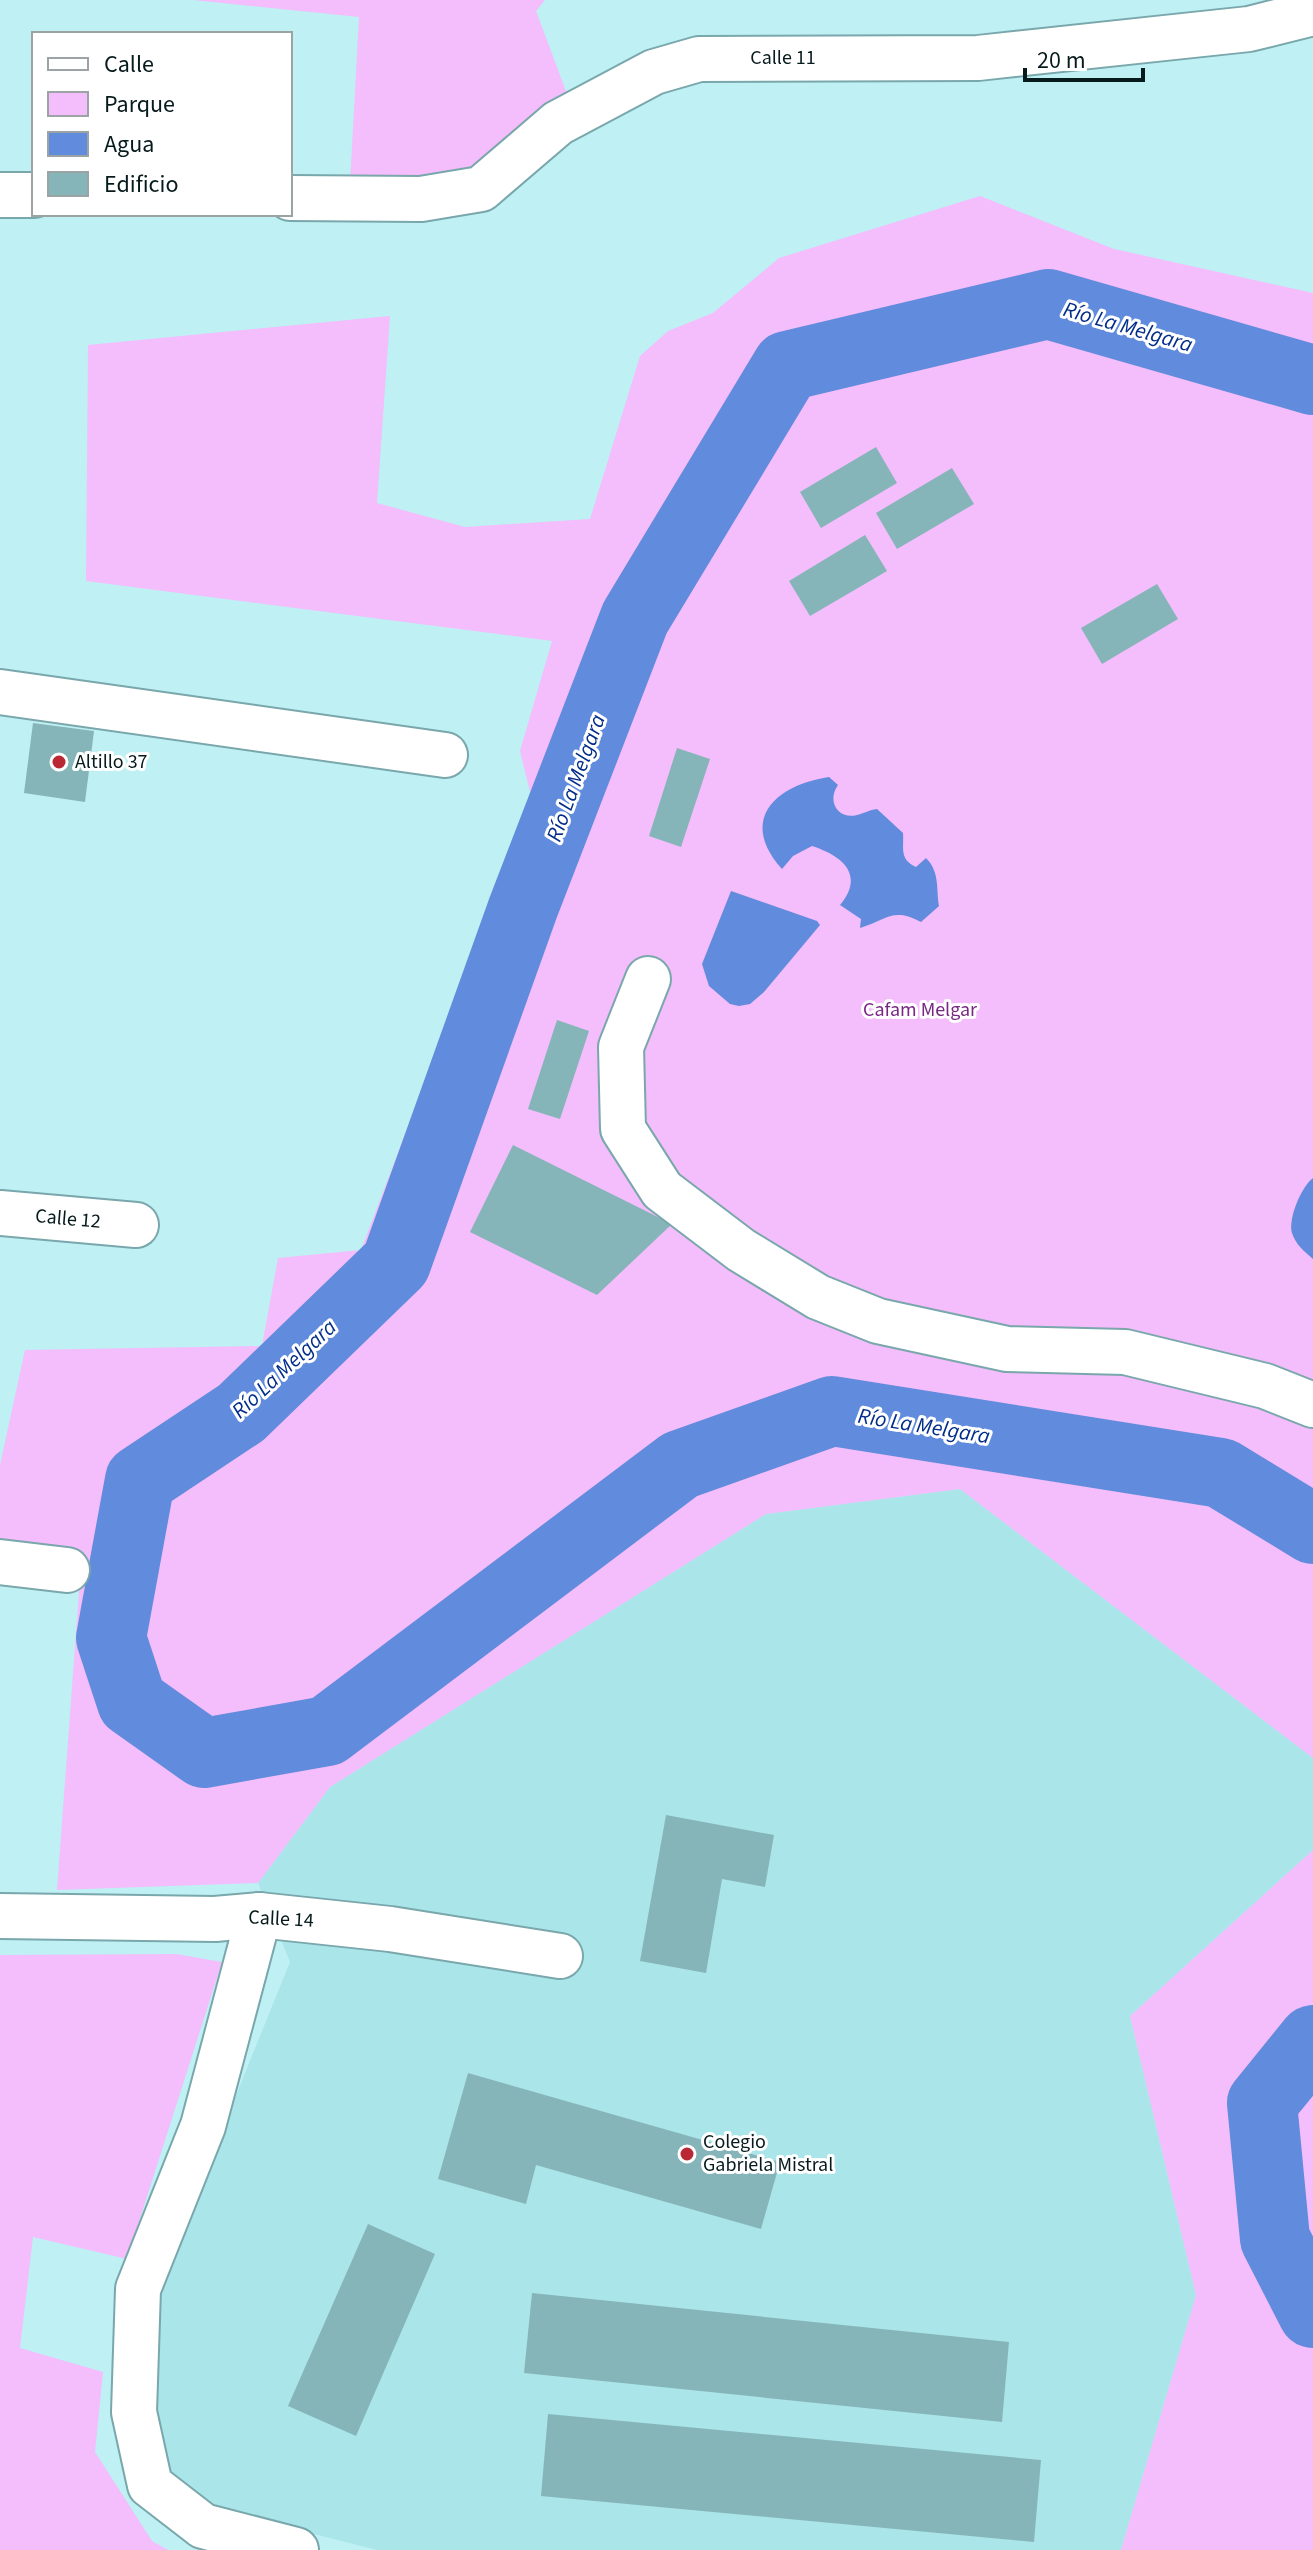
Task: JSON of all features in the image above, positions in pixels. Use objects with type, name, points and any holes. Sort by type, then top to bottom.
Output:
[{"type":"street","points":[[1309,0],[1313,11]]},
{"type":"street","name":"Calle 11","points":[[292,198],[421,199],[481,189],[558,123],[654,72],[699,59],[978,58],[1249,29],[1313,11]]},
{"type":"street","points":[[0,195],[32,195]]},
{"type":"street","points":[[0,692],[445,755]]},
{"type":"street","points":[[648,979],[621,1047],[623,1129],[662,1190],[741,1250],[818,1297],[878,1321],[1007,1349],[1125,1352],[1265,1386],[1313,1405]]},
{"type":"street","name":"Calle 12","points":[[0,1213],[136,1225]]},
{"type":"street","points":[[0,1562],[67,1570]]},
{"type":"street","points":[[259,1915],[203,2126],[138,2289],[134,2412],[150,2485],[203,2526],[296,2550]]},
{"type":"street","name":"Calle 14","points":[[0,1916],[215,1919],[259,1915],[390,1929],[560,1956]]},
{"type":"shaded area","name":"Colegio Gabriela Mistral","points":[[960,1489],[1313,1758],[1313,1850],[1130,2016],[1196,2295],[1121,2550],[377,2550],[212,2508],[169,2475],[153,2416],[156,2293],[290,1962],[258,1883],[330,1787],[766,1514]]},
{"type":"green space","points":[[193,0],[545,0],[536,11],[570,102],[476,177],[350,183],[359,17]]},
{"type":"green space","name":"Cafam Melgar","points":[[980,196],[1114,249],[1313,293],[1313,1758],[960,1489],[766,1514],[330,1787],[258,1883],[57,1890],[79,1592],[78,1551],[0,1542],[0,1465],[25,1350],[262,1346],[278,1258],[361,1250],[532,800],[520,751],[552,641],[86,581],[88,345],[390,316],[377,503],[465,527],[590,519],[640,356],[668,331],[713,313],[779,258]]},
{"type":"green space","points":[[1313,1850],[1313,2550],[1121,2550],[1196,2295],[1130,2016]]},
{"type":"green space","points":[[176,1954],[222,1962],[127,2259],[33,2237],[20,2348],[103,2372],[95,2452],[152,2541],[168,2550],[0,2550],[0,1955]]},
{"type":"water","points":[[829,777],[838,785],[833,798],[840,812],[851,816],[877,809],[903,833],[907,861],[916,867],[926,858],[930,863],[935,875],[939,906],[921,922],[896,915],[860,928],[861,919],[840,905],[851,885],[847,868],[841,861],[812,846],[793,856],[782,869],[769,851],[763,835],[763,820],[769,808],[793,788]]},
{"type":"water","points":[[731,891],[817,921],[820,925],[764,992],[750,1004],[739,1006],[730,1004],[709,986],[702,964]]},
{"type":"water","points":[[1313,1178],[1313,1259],[1296,1241],[1291,1227],[1300,1196]]},
{"type":"building","points":[[876,447],[897,483],[821,528],[800,492]]},
{"type":"building","points":[[952,468],[974,504],[897,549],[876,513]]},
{"type":"building","points":[[865,535],[887,571],[810,616],[789,581]]},
{"type":"building","points":[[1157,584],[1178,619],[1102,664],[1081,628]]},
{"type":"building","name":"Altillo 37","points":[[33,723],[94,731],[85,802],[24,793]]},
{"type":"building","points":[[677,748],[710,759],[681,847],[649,836]]},
{"type":"building","points":[[557,1020],[589,1031],[560,1119],[528,1109]]},
{"type":"building","points":[[513,1145],[672,1224],[597,1295],[470,1232]]},
{"type":"building","points":[[666,1815],[774,1835],[765,1887],[722,1879],[706,1973],[640,1961]]},
{"type":"building","points":[[468,2073],[780,2162],[761,2229],[536,2165],[526,2204],[438,2179]]},
{"type":"building","points":[[368,2224],[435,2254],[356,2436],[288,2406]]},
{"type":"building","points":[[532,2293],[1009,2342],[1002,2422],[524,2373]]},
{"type":"building","points":[[548,2414],[1041,2460],[1034,2542],[541,2496]]},
{"type":"waterway","name":"Río La Melgara","points":[[1313,380],[1048,304],[787,366],[635,618],[523,908],[396,1263],[241,1413],[140,1480],[111,1638],[132,1702],[204,1753],[327,1731],[680,1465],[832,1411],[1221,1473],[1313,1529]]},
{"type":"waterway","name":"Río La Melgara","points":[[1313,2040],[1262,2103],[1275,2239],[1313,2313]]},
{"type":"place","name":"Altillo 37","points":[[59,762]]},
{"type":"place","name":"Colegio Gabriela Mistral","points":[[687,2154]]}]
